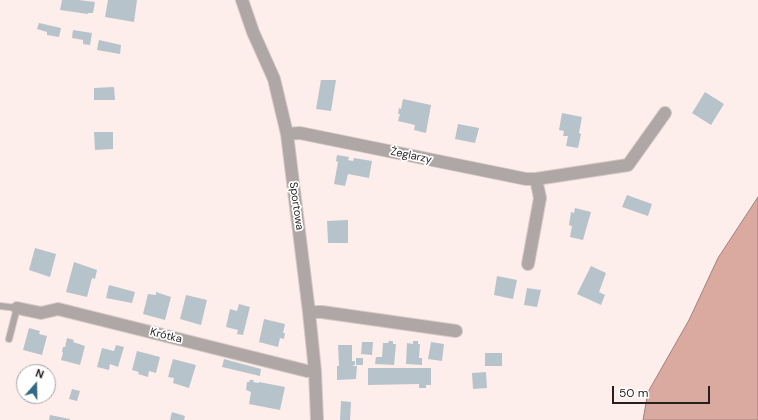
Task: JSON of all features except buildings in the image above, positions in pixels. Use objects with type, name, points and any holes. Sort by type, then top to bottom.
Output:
[{"type":"street","name":"Sportowa","points":[[242,0],[253,32],[274,79],[286,134],[309,312],[315,371],[317,420]]},
{"type":"street","name":"Żeglarzy","points":[[286,134],[300,133],[526,179],[536,179],[628,166],[665,113]]},
{"type":"street","points":[[528,264],[540,198],[536,179]]},
{"type":"street","name":"Krótka","points":[[17,308],[41,313],[58,309],[308,371],[315,371]]},
{"type":"street","points":[[309,312],[322,312],[456,331]]},
{"type":"lane","points":[[0,306],[17,308],[9,339]]},
{"type":"shaded area","points":[[758,197],[758,420],[643,420],[648,392],[689,320],[718,258]]}]
